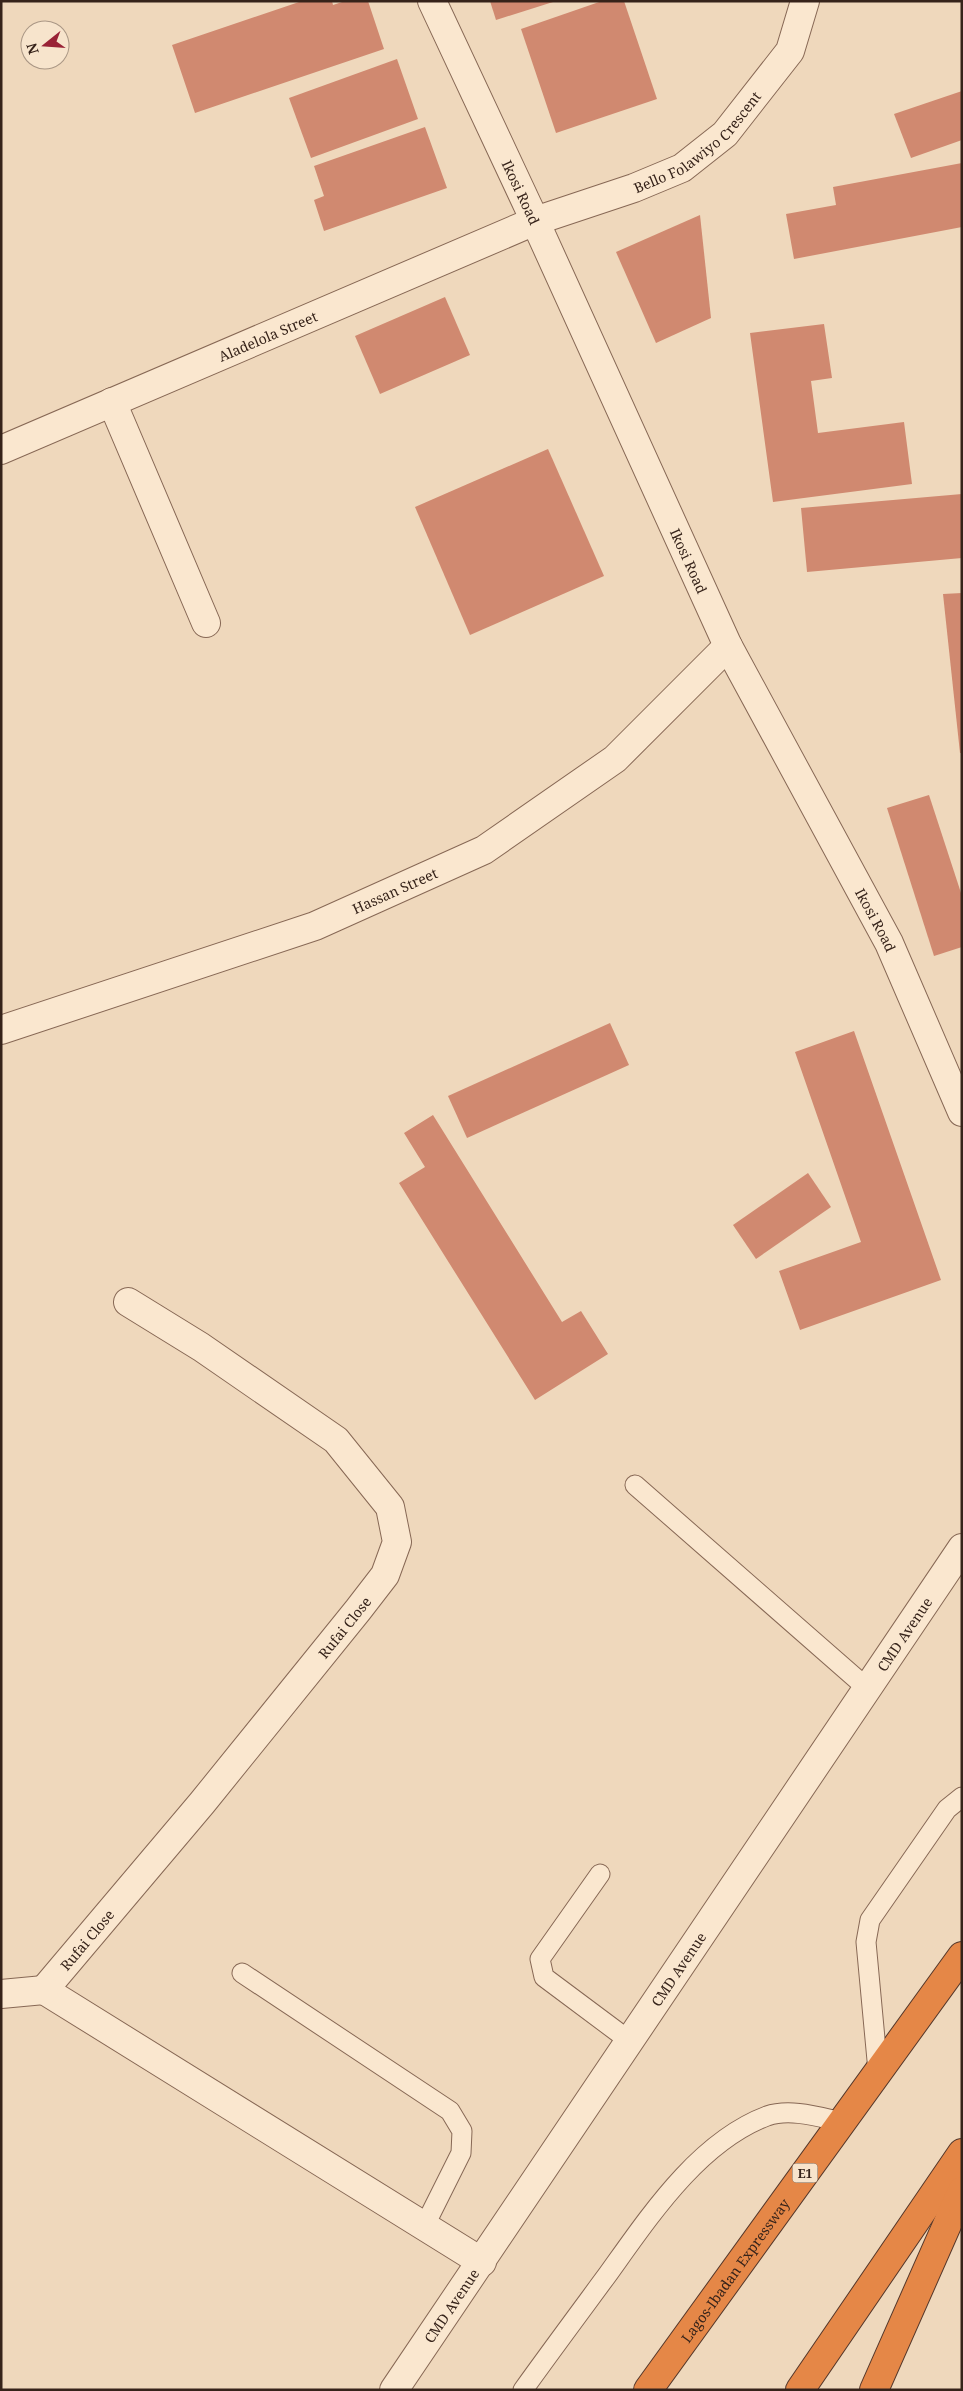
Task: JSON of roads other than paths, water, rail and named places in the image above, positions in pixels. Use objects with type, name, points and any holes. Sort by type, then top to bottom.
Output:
[{"type":"highway","name":"Lagos-Ibadan Expressway","points":[[648,2390],[962,1956]]},
{"type":"highway","points":[[800,2390],[962,2153]]},
{"type":"highway","points":[[874,2390],[962,2191]]},
{"type":"street","name":"Ikosi Road","points":[[432,1],[535,221],[728,646],[889,942],[962,1112]]},
{"type":"street","name":"Bello Folawiyo Crescent","points":[[535,221],[634,188],[682,168],[726,134],[790,51],[805,1]]},
{"type":"street","name":"Aladelola Street","points":[[1,450],[535,221]]},
{"type":"street","points":[[112,402],[206,623]]},
{"type":"street","name":"Hassan Street","points":[[1,1030],[315,926],[484,850],[615,759],[728,646]]},
{"type":"street","name":"Rufai Close","points":[[44,1990],[202,1803],[358,1610],[385,1575],[397,1542],[390,1507],[336,1440],[201,1347],[128,1302]]},
{"type":"street","name":"CMD Avenue","points":[[394,2390],[631,2042],[962,1548]]},
{"type":"street","points":[[1,1994],[44,1990],[425,2224],[482,2262]]},
{"type":"lane","points":[[635,1485],[868,1688]]},
{"type":"lane","points":[[878,2071],[866,1942],[870,1920],[947,1809],[962,1797]]},
{"type":"lane","points":[[600,1874],[540,1959],[544,1977],[631,2042]]},
{"type":"lane","points":[[242,1973],[450,2111],[462,2132],[461,2153],[425,2224]]},
{"type":"lane","points":[[523,2390],[665,2196],[695,2165],[736,2132],[768,2116],[800,2114],[842,2122]]}]
